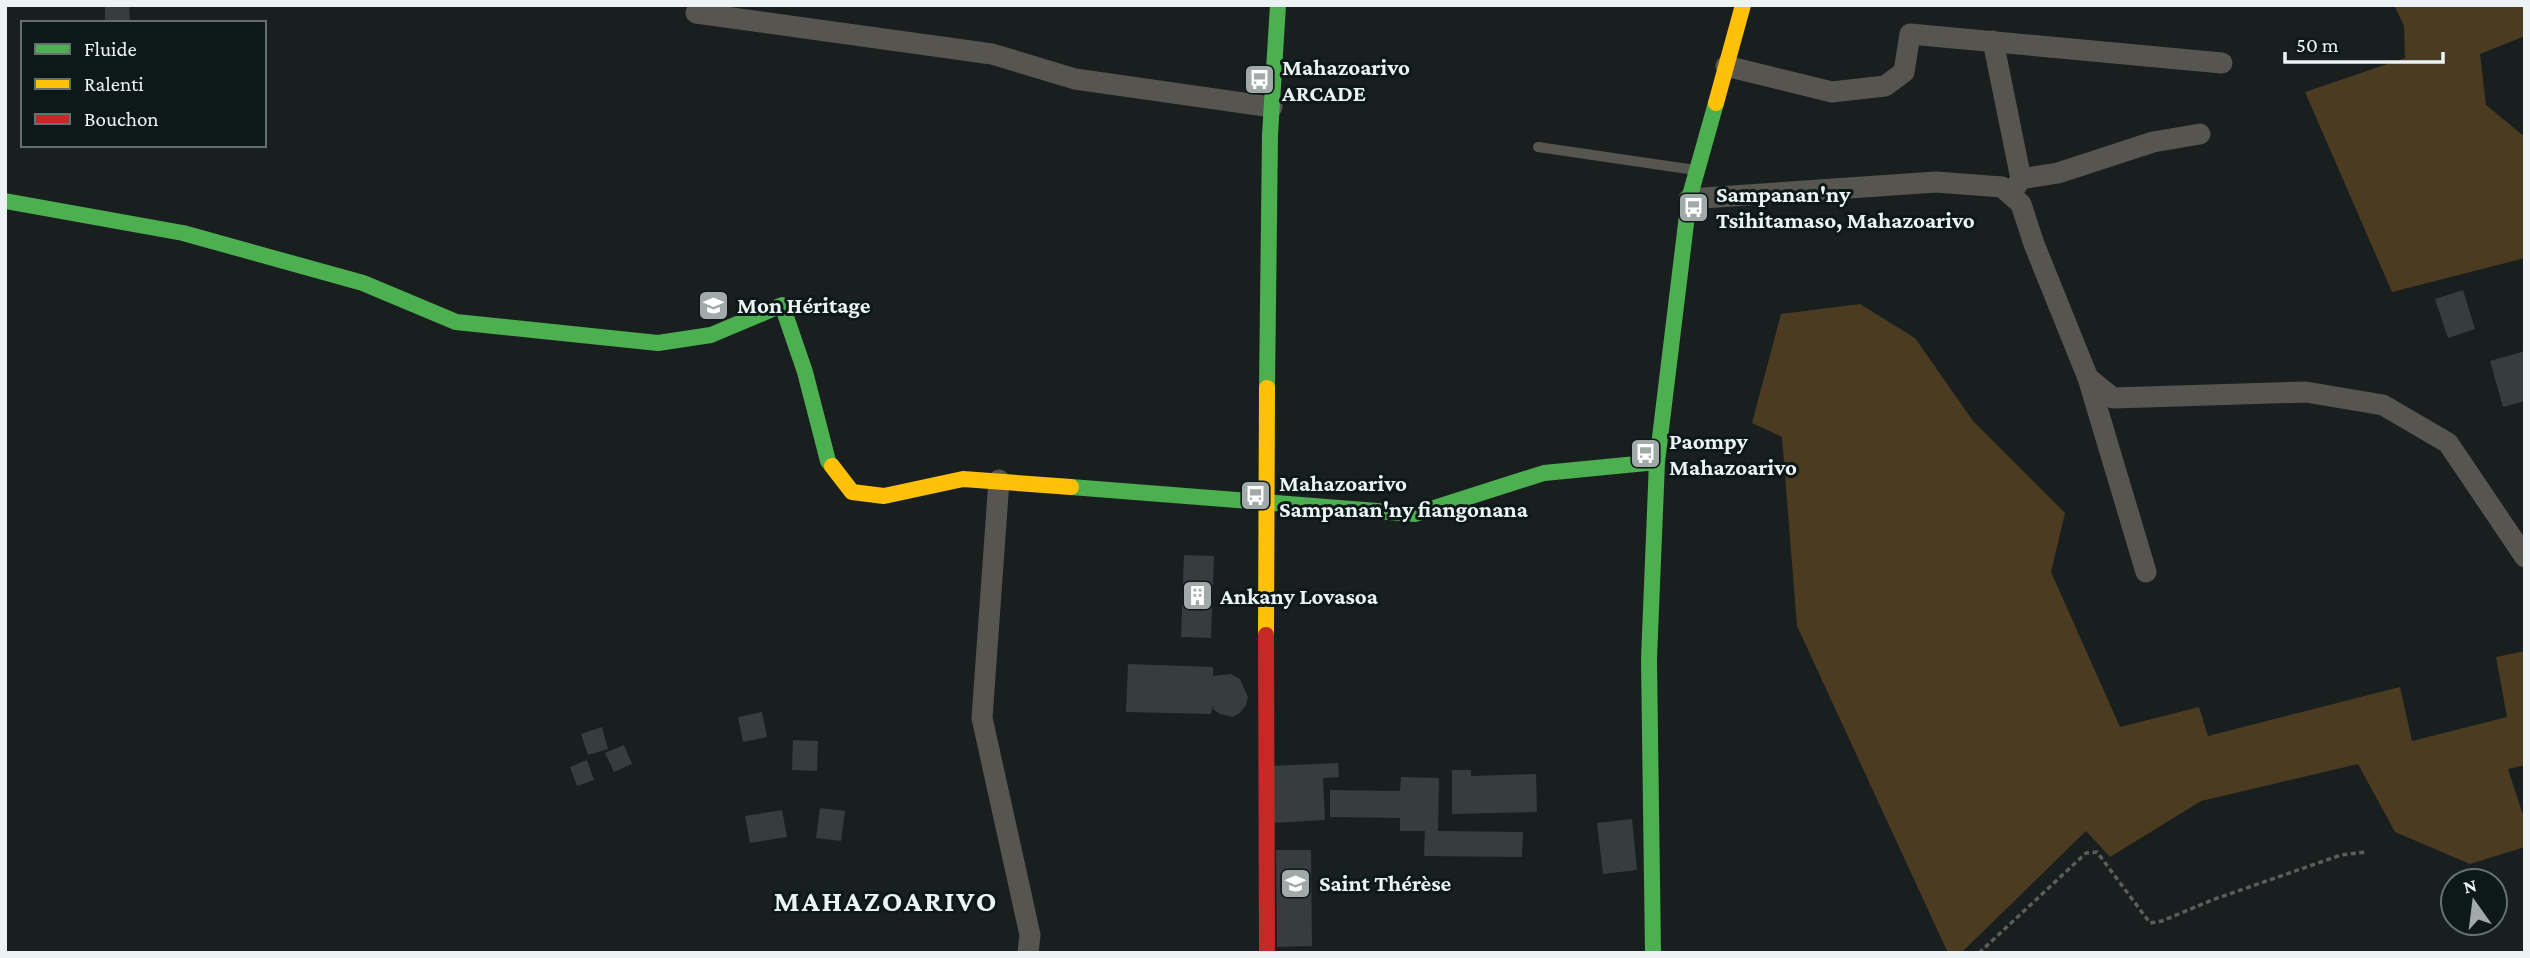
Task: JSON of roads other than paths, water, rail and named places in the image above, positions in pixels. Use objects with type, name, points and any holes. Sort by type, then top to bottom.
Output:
[{"type":"street","points":[[1267,953],[1265,503],[1272,107],[1278,5]]},
{"type":"street","points":[[1653,953],[1649,659],[1657,462],[1689,199],[1743,5]]},
{"type":"street","points":[[696,13],[992,54],[1075,79],[1272,107]]},
{"type":"street","points":[[1726,66],[1832,92],[1885,86],[1904,72],[1910,34],[2222,63]]},
{"type":"street","points":[[1993,41],[2016,187],[2034,244],[2088,378],[2146,572]]},
{"type":"street","points":[[1689,199],[1936,182],[2016,187],[2153,142],[2200,134]]},
{"type":"street","points":[[5,201],[183,233],[363,283],[456,322],[658,343],[711,335],[782,305],[805,372],[828,461],[852,492],[884,496],[963,479],[999,480],[1415,514],[1544,473],[1657,462]]},
{"type":"street","points":[[2088,378],[2113,398],[2306,392],[2383,405],[2448,443],[2525,557]]},
{"type":"street","points":[[999,480],[982,718],[1030,935],[1028,953]]},
{"type":"lane","points":[[1538,148],[1697,171]]},
{"type":"place","name":"Mahazoarivo ARCADE","points":[[1259,80]]},
{"type":"place","name":"Sampanan'ny Tsihitamaso, Mahazoarivo","points":[[1693,207]]},
{"type":"place","name":"Mon Héritage","points":[[714,305]]},
{"type":"place","name":"Paompy Mahazoarivo","points":[[1646,454]]},
{"type":"place","name":"Mahazoarivo Sampanan'ny fiangonana","points":[[1256,496]]},
{"type":"place","name":"Ankany Lovasoa","points":[[1197,596]]},
{"type":"place","name":"Saint Thérèse","points":[[1296,883]]},
{"type":"district","name":"MAHAZOARIVO","points":[[886,900]]}]
